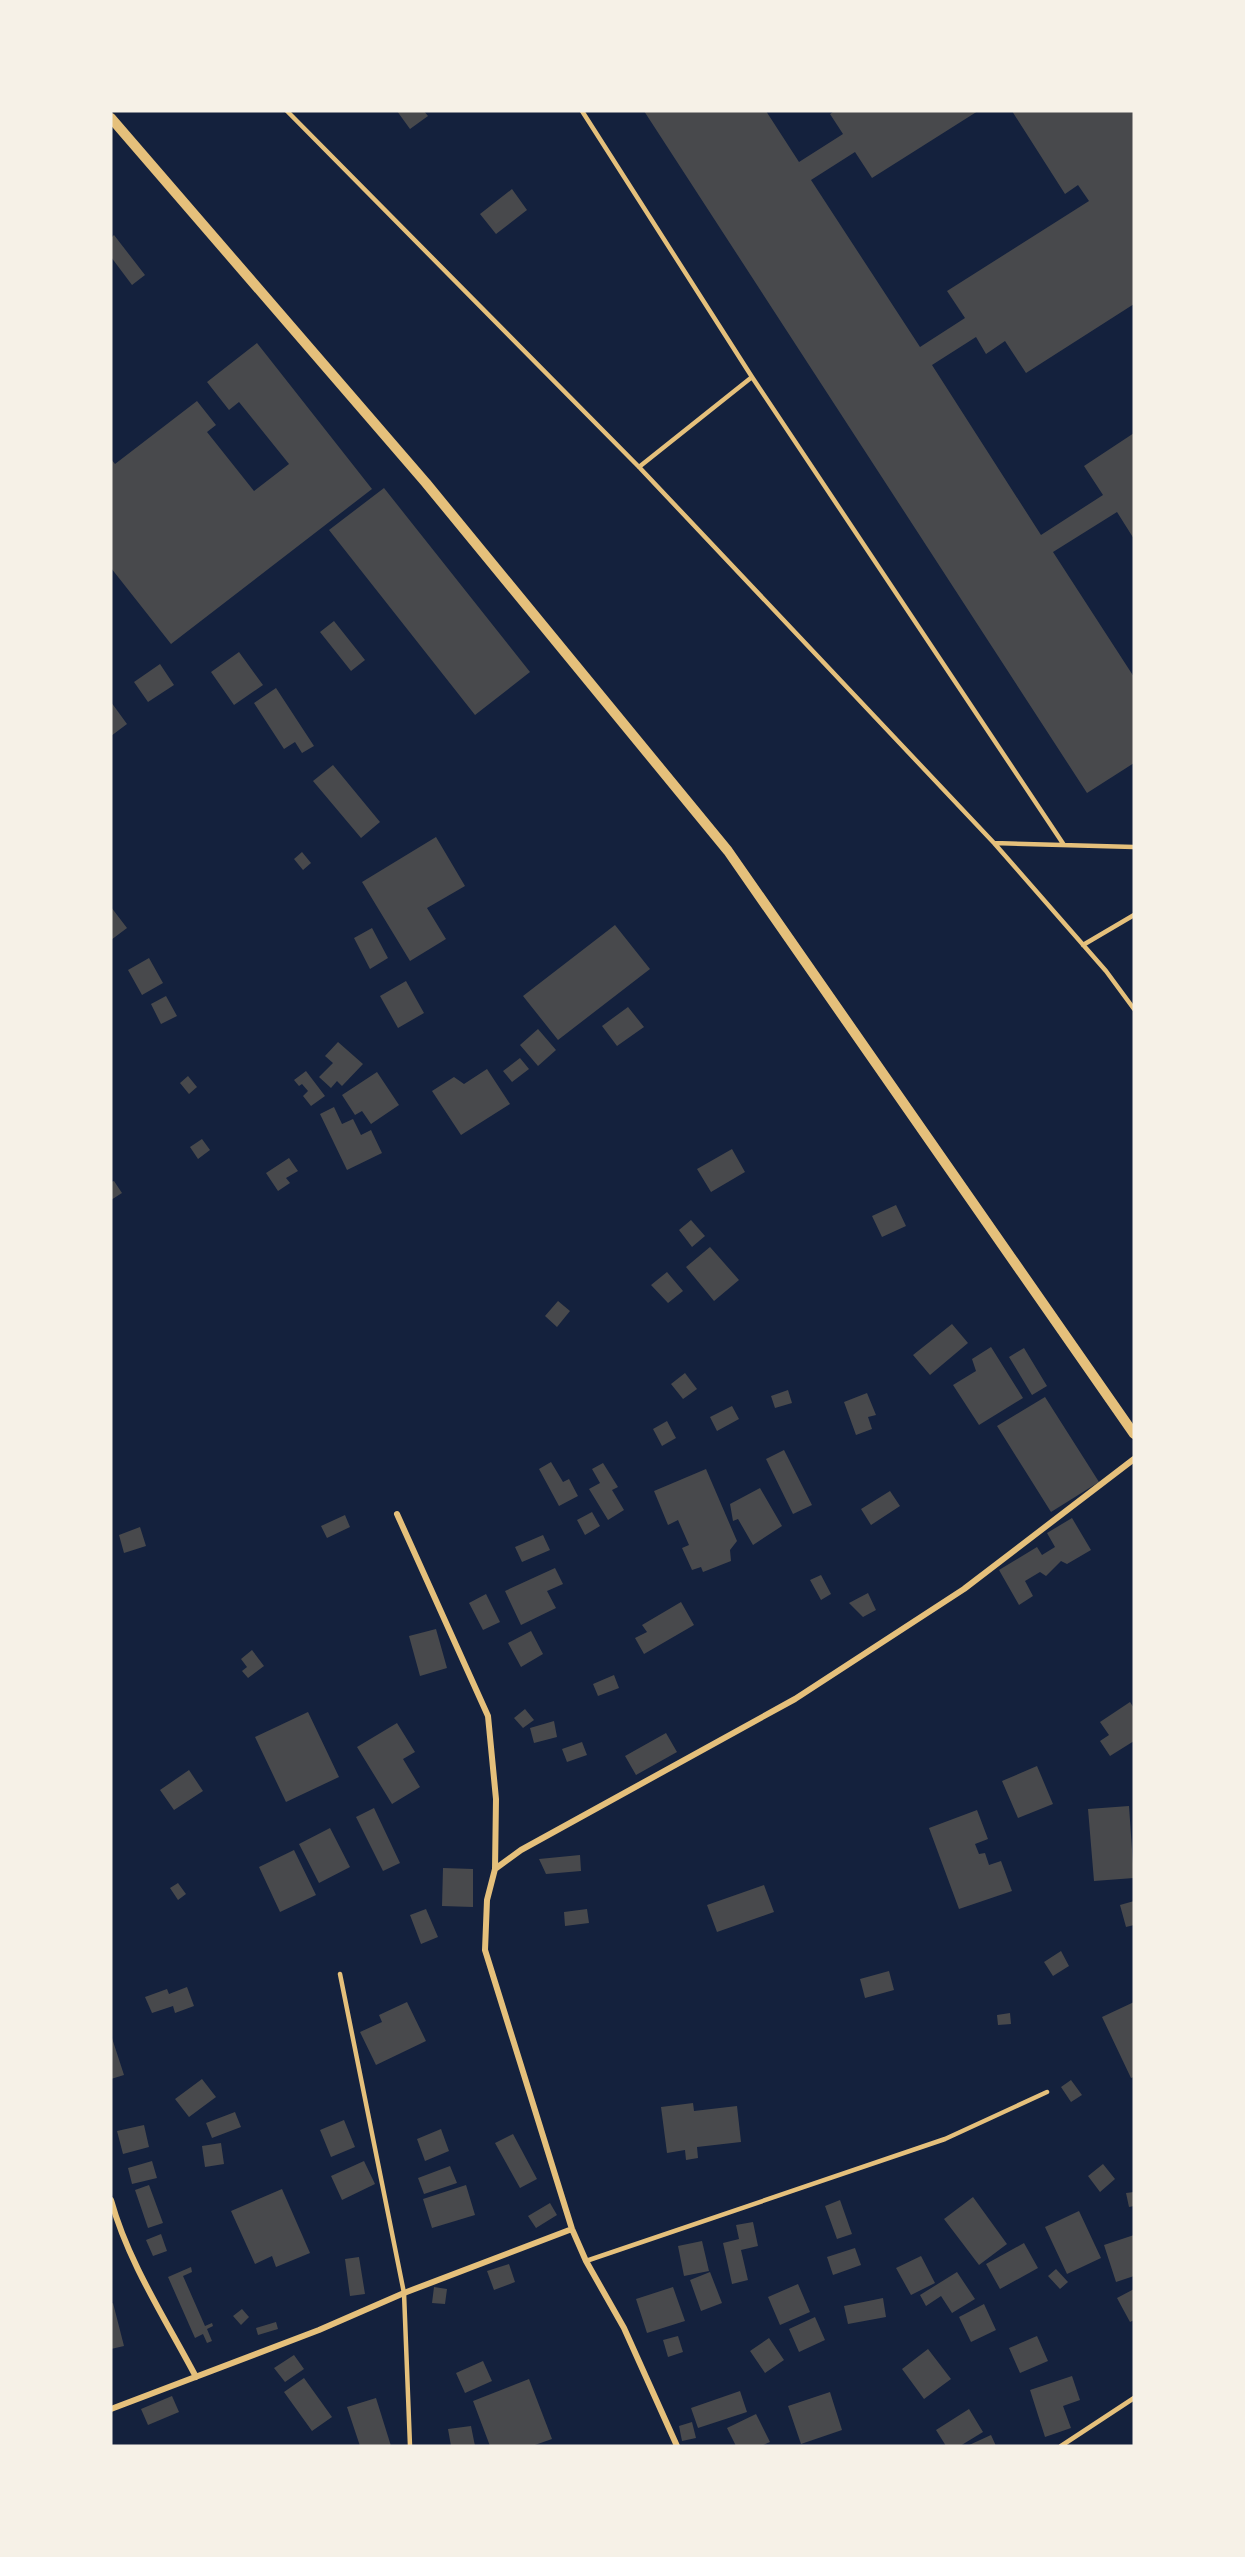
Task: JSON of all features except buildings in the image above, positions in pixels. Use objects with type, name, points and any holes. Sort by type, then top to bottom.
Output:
[{"type":"street","points":[[111,118],[426,483],[728,851],[1134,1434]]},
{"type":"street","points":[[495,1869],[521,1850],[795,1699],[964,1589],[1134,1459]]},
{"type":"street","points":[[397,1514],[488,1716],[496,1799],[495,1869],[487,1900],[485,1950],[572,2229],[586,2261],[624,2328],[677,2446]]},
{"type":"street","points":[[111,2200],[117,2223],[143,2278],[196,2377]]},
{"type":"street","points":[[111,2409],[319,2330],[404,2293],[572,2229]]},
{"type":"lane","points":[[287,111],[639,467],[994,843],[1107,971],[1134,1009]]},
{"type":"lane","points":[[582,111],[752,377],[1064,845]]},
{"type":"lane","points":[[639,467],[752,377]]},
{"type":"lane","points":[[994,843],[1134,848]]},
{"type":"lane","points":[[1083,945],[1134,915]]},
{"type":"lane","points":[[340,1974],[404,2293],[410,2446]]},
{"type":"lane","points":[[586,2261],[945,2139],[1047,2092]]},
{"type":"lane","points":[[1061,2446],[1134,2398]]}]
